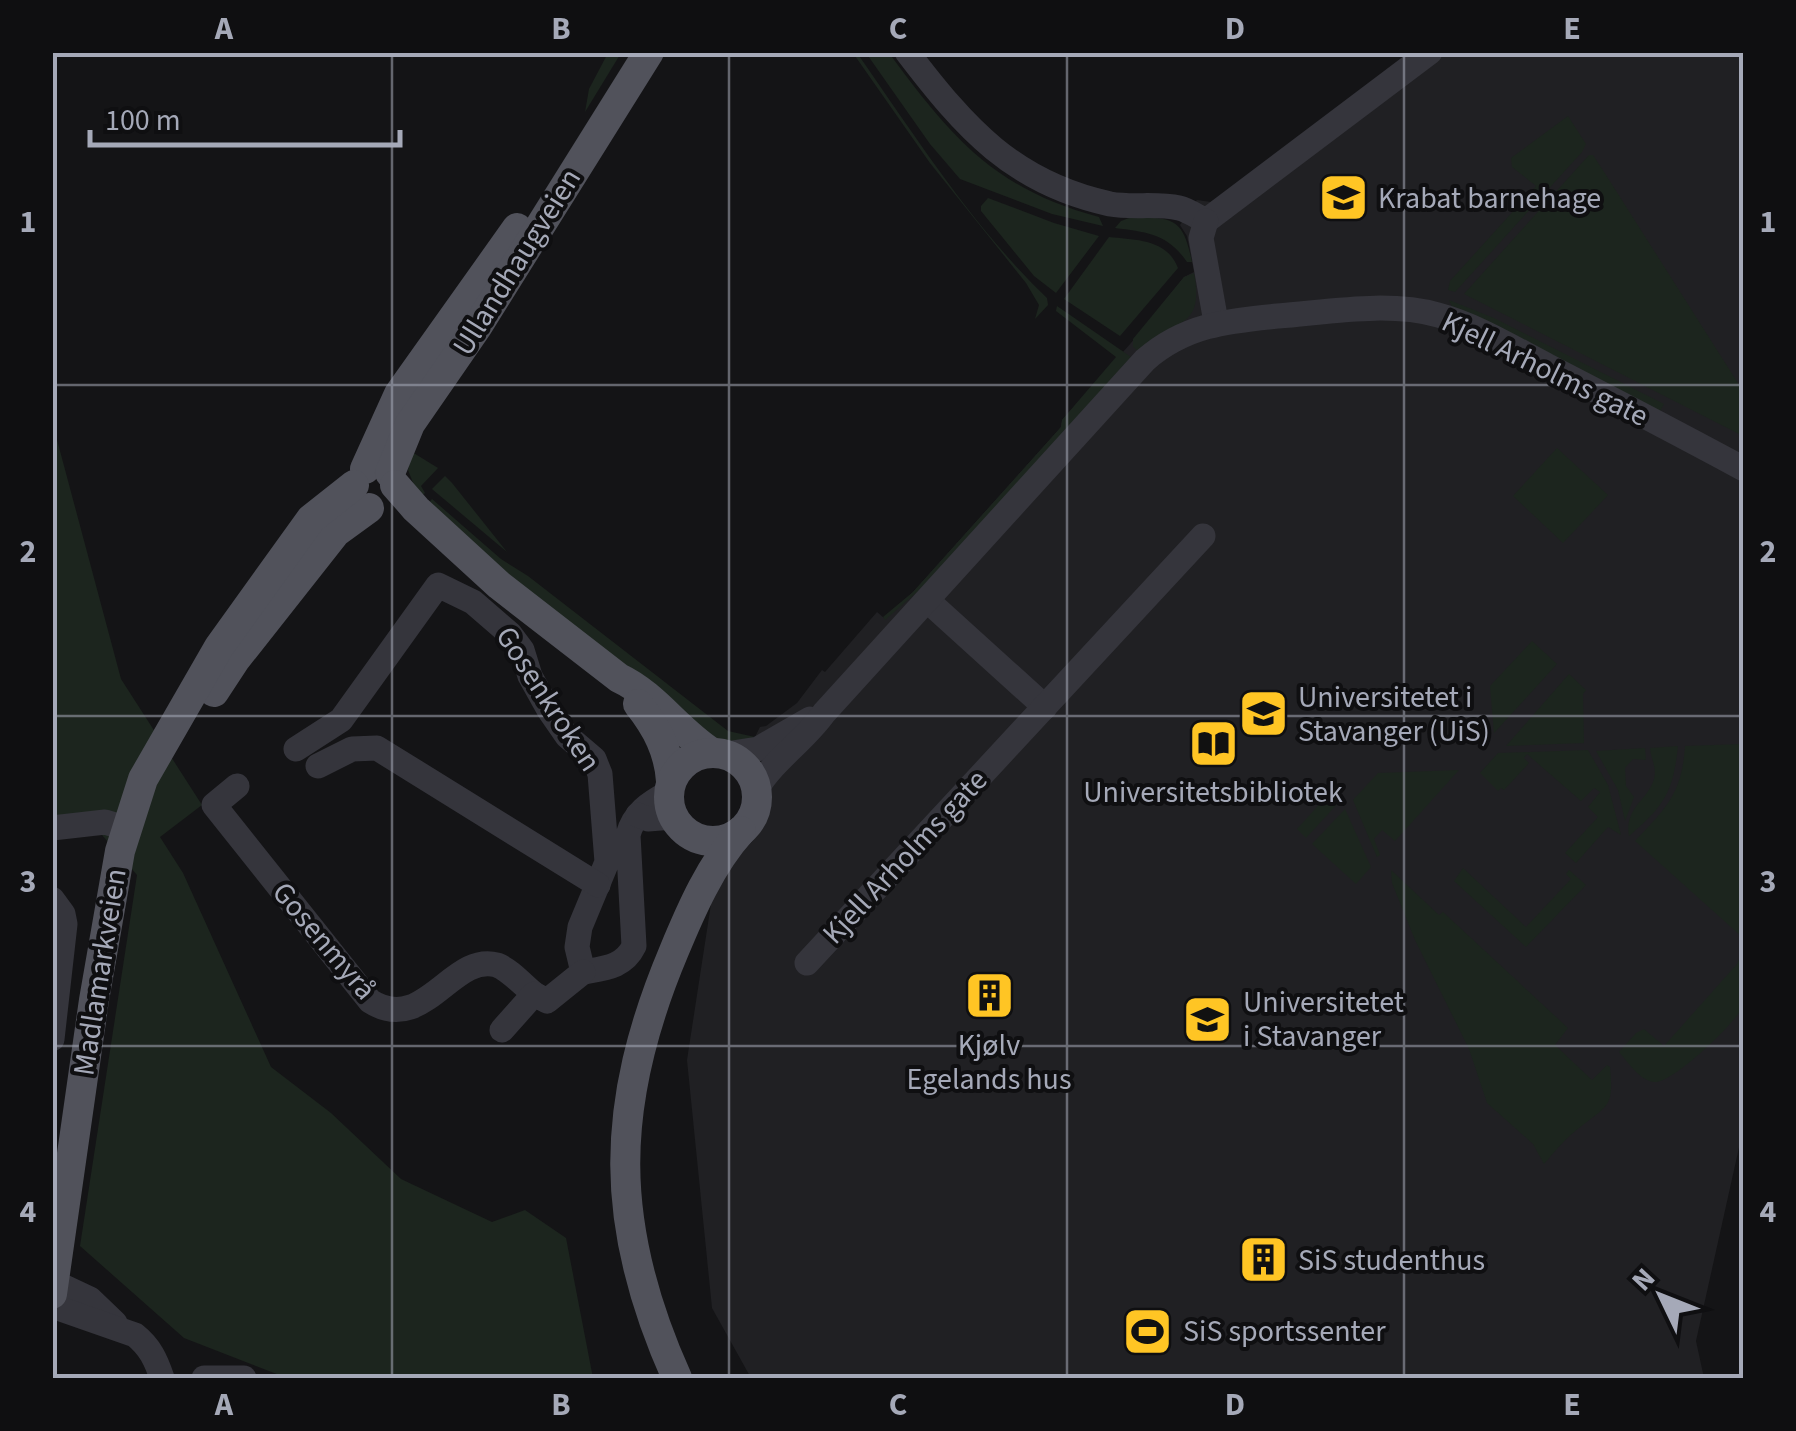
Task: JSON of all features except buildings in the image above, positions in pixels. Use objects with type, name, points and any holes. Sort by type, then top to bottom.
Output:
[{"type":"main road","name":"Ullandhaugveien","points":[[376,488],[400,394],[513,234],[628,52]]},
{"type":"main road","name":"Ullandhaugveien","points":[[376,488],[410,424],[477,327],[648,52]]},
{"type":"main road","points":[[376,488],[462,566],[498,585],[619,678],[637,686],[693,740],[746,767],[757,788],[755,812],[718,859],[683,930],[654,1001],[633,1072],[624,1150],[627,1215],[651,1312],[677,1378]]},
{"type":"main road","name":"Madlamarkveien","points":[[54,1294],[94,1000],[124,840],[143,779],[218,647],[311,520],[376,488]]},
{"type":"main road","points":[[619,678],[658,732],[669,757],[690,882],[683,930]]},
{"type":"main road","points":[[676,807],[687,760],[718,753]]},
{"type":"main road","points":[[676,807],[716,841],[740,831]]},
{"type":"street","points":[[907,52],[960,120],[988,147],[1026,174],[1068,193],[1115,205],[1180,208],[1206,221]]},
{"type":"street","points":[[1216,322],[1201,238],[1206,221],[1430,52]]},
{"type":"street","name":"Kjell Arholms gate","points":[[757,788],[1145,360],[1179,335],[1216,322],[1365,310],[1438,315],[1493,338],[1744,469]]},
{"type":"street","name":"Kjell Arholms gate","points":[[807,963],[1203,536]]},
{"type":"street","name":"Gosenkroken","points":[[296,749],[340,720],[438,584],[456,591],[500,623],[517,642],[549,710],[567,736],[594,760],[602,785],[607,862],[580,927],[577,947],[584,972]]},
{"type":"street","points":[[928,601],[1045,707]]},
{"type":"street","points":[[718,753],[758,749],[824,712]]},
{"type":"street","points":[[318,766],[352,750],[377,748],[598,886]]},
{"type":"street","name":"Gosenmyrå","points":[[237,786],[214,805],[370,1002],[399,1011],[420,1003],[472,968],[494,964],[534,994]]},
{"type":"street","points":[[502,1030],[534,994],[548,1001],[584,972],[619,964],[629,957],[636,934],[628,852],[630,828],[646,805],[676,807]]},
{"type":"street","points":[[60,826],[105,822],[124,840]]},
{"type":"street","points":[[52,899],[65,924],[52,1039]]},
{"type":"street","points":[[54,1294],[90,1299],[122,1330],[146,1344],[162,1378]]},
{"type":"street","points":[[204,1378],[244,1378]]},
{"type":"shaded area","points":[[608,53],[621,53],[585,112],[589,89]]},
{"type":"shaded area","points":[[853,53],[857,53],[969,211],[1047,298],[1048,305],[1035,319],[1039,305],[1026,283],[930,163]]},
{"type":"shaded area","points":[[866,53],[889,53],[955,134],[1003,175],[1062,205],[1099,217],[1103,226],[1052,214],[960,179],[930,144]]},
{"type":"shaded area","name":"Universitetet i Stavanger (UiS)","points":[[1416,53],[1743,53],[1744,1035],[1739,1041],[1743,1046],[1744,1125],[1696,1341],[1704,1378],[751,1378],[712,1308],[687,1060],[715,878],[757,830],[768,807],[772,781],[755,737],[760,727],[797,703],[822,670],[825,672],[877,612],[884,618],[913,592],[1061,427],[1062,420],[1184,277],[1194,272],[1187,236],[1180,225],[1197,200],[1211,202]]},
{"type":"shaded area","points":[[1568,116],[1586,144],[1582,152],[1455,292],[1448,290],[1450,281],[1536,186],[1512,167],[1511,158]]},
{"type":"shaded area","points":[[1593,155],[1743,391],[1743,436],[1464,294]]},
{"type":"shaded area","points":[[988,198],[1099,236],[1056,293],[1034,276],[981,211]]},
{"type":"shaded area","points":[[1129,218],[1174,223],[1185,236],[1192,262],[1156,236],[1115,228]]},
{"type":"shaded area","points":[[1109,237],[1158,246],[1173,258],[1178,268],[1120,336],[1064,299]]},
{"type":"shaded area","points":[[1194,273],[1196,292],[1191,314],[1138,351],[1133,347],[1133,339],[1184,277]]},
{"type":"shaded area","points":[[1449,300],[1494,318],[1664,404],[1659,413],[1453,309]]},
{"type":"shaded area","points":[[1057,306],[1131,357],[933,578],[885,620],[883,617],[913,592],[1061,427],[1062,420],[1116,357],[1056,311]]},
{"type":"shaded area","points":[[52,421],[121,679],[202,805],[160,837],[183,873],[271,1067],[331,1113],[401,1179],[492,1222],[525,1210],[566,1238],[593,1378],[287,1378],[184,1338],[80,1246],[137,875],[95,827],[53,819]]},
{"type":"shaded area","points":[[1557,448],[1608,495],[1563,543],[1513,496]]},
{"type":"shaded area","points":[[412,452],[438,468],[421,486],[425,493],[419,498],[408,470]]},
{"type":"shaded area","points":[[445,476],[452,483],[507,552],[432,489]]},
{"type":"shaded area","points":[[432,499],[501,559],[728,731],[755,737],[729,744],[715,740],[472,548],[426,506]]},
{"type":"shaded area","points":[[1532,641],[1557,664],[1494,733],[1490,686]]},
{"type":"shaded area","points":[[1569,674],[1586,690],[1584,743],[1506,746]]},
{"type":"shaded area","points":[[1743,744],[1741,936],[1635,841],[1676,788],[1685,746]]},
{"type":"shaded area","points":[[1678,746],[1665,797],[1629,836],[1633,811],[1654,779],[1650,748]]},
{"type":"shaded area","points":[[1645,748],[1646,760],[1633,759],[1625,768],[1626,786],[1634,797],[1625,821],[1618,790],[1596,751]]},
{"type":"shaded area","points":[[1588,750],[1608,785],[1621,835],[1608,827],[1576,863],[1565,853],[1598,817],[1588,807],[1600,792],[1594,788],[1581,801],[1527,754],[1524,758],[1529,763],[1504,790],[1498,791],[1480,773],[1498,753]]},
{"type":"shaded area","points":[[1459,770],[1395,841],[1382,830],[1374,839],[1380,855],[1377,857],[1353,800],[1378,773]]},
{"type":"shaded area","points":[[1335,787],[1341,800],[1306,838],[1297,829]]},
{"type":"shaded area","points":[[1345,809],[1371,867],[1356,884],[1312,844]]},
{"type":"shaded area","points":[[1463,868],[1526,927],[1571,879],[1566,874],[1569,870],[1586,885],[1526,947],[1454,881]]},
{"type":"shaded area","points":[[1391,870],[1439,915],[1443,912],[1568,1028],[1555,1045],[1592,1080],[1607,1065],[1610,1067],[1607,1104],[1544,1164],[1533,1144],[1487,1103],[1469,1049],[1415,940],[1392,883]]},
{"type":"shaded area","points":[[1743,951],[1743,1006],[1729,1025],[1674,1074],[1654,1082],[1639,1074],[1619,1052],[1644,1029],[1664,1046],[1737,964]]},
{"type":"place","name":"Krabat barnehage","points":[[1343,198]]},
{"type":"place","name":"Universitetet i Stavanger (UiS)","points":[[1263,714]]},
{"type":"place","name":"Universitetsbibliotek","points":[[1213,743]]},
{"type":"place","name":"Kjølv Egelands hus","points":[[989,996]]},
{"type":"place","name":"Universitetet i Stavanger","points":[[1208,1019]]},
{"type":"place","name":"SiS studenthus","points":[[1263,1260]]},
{"type":"place","name":"SiS sportssenter","points":[[1148,1331]]}]
